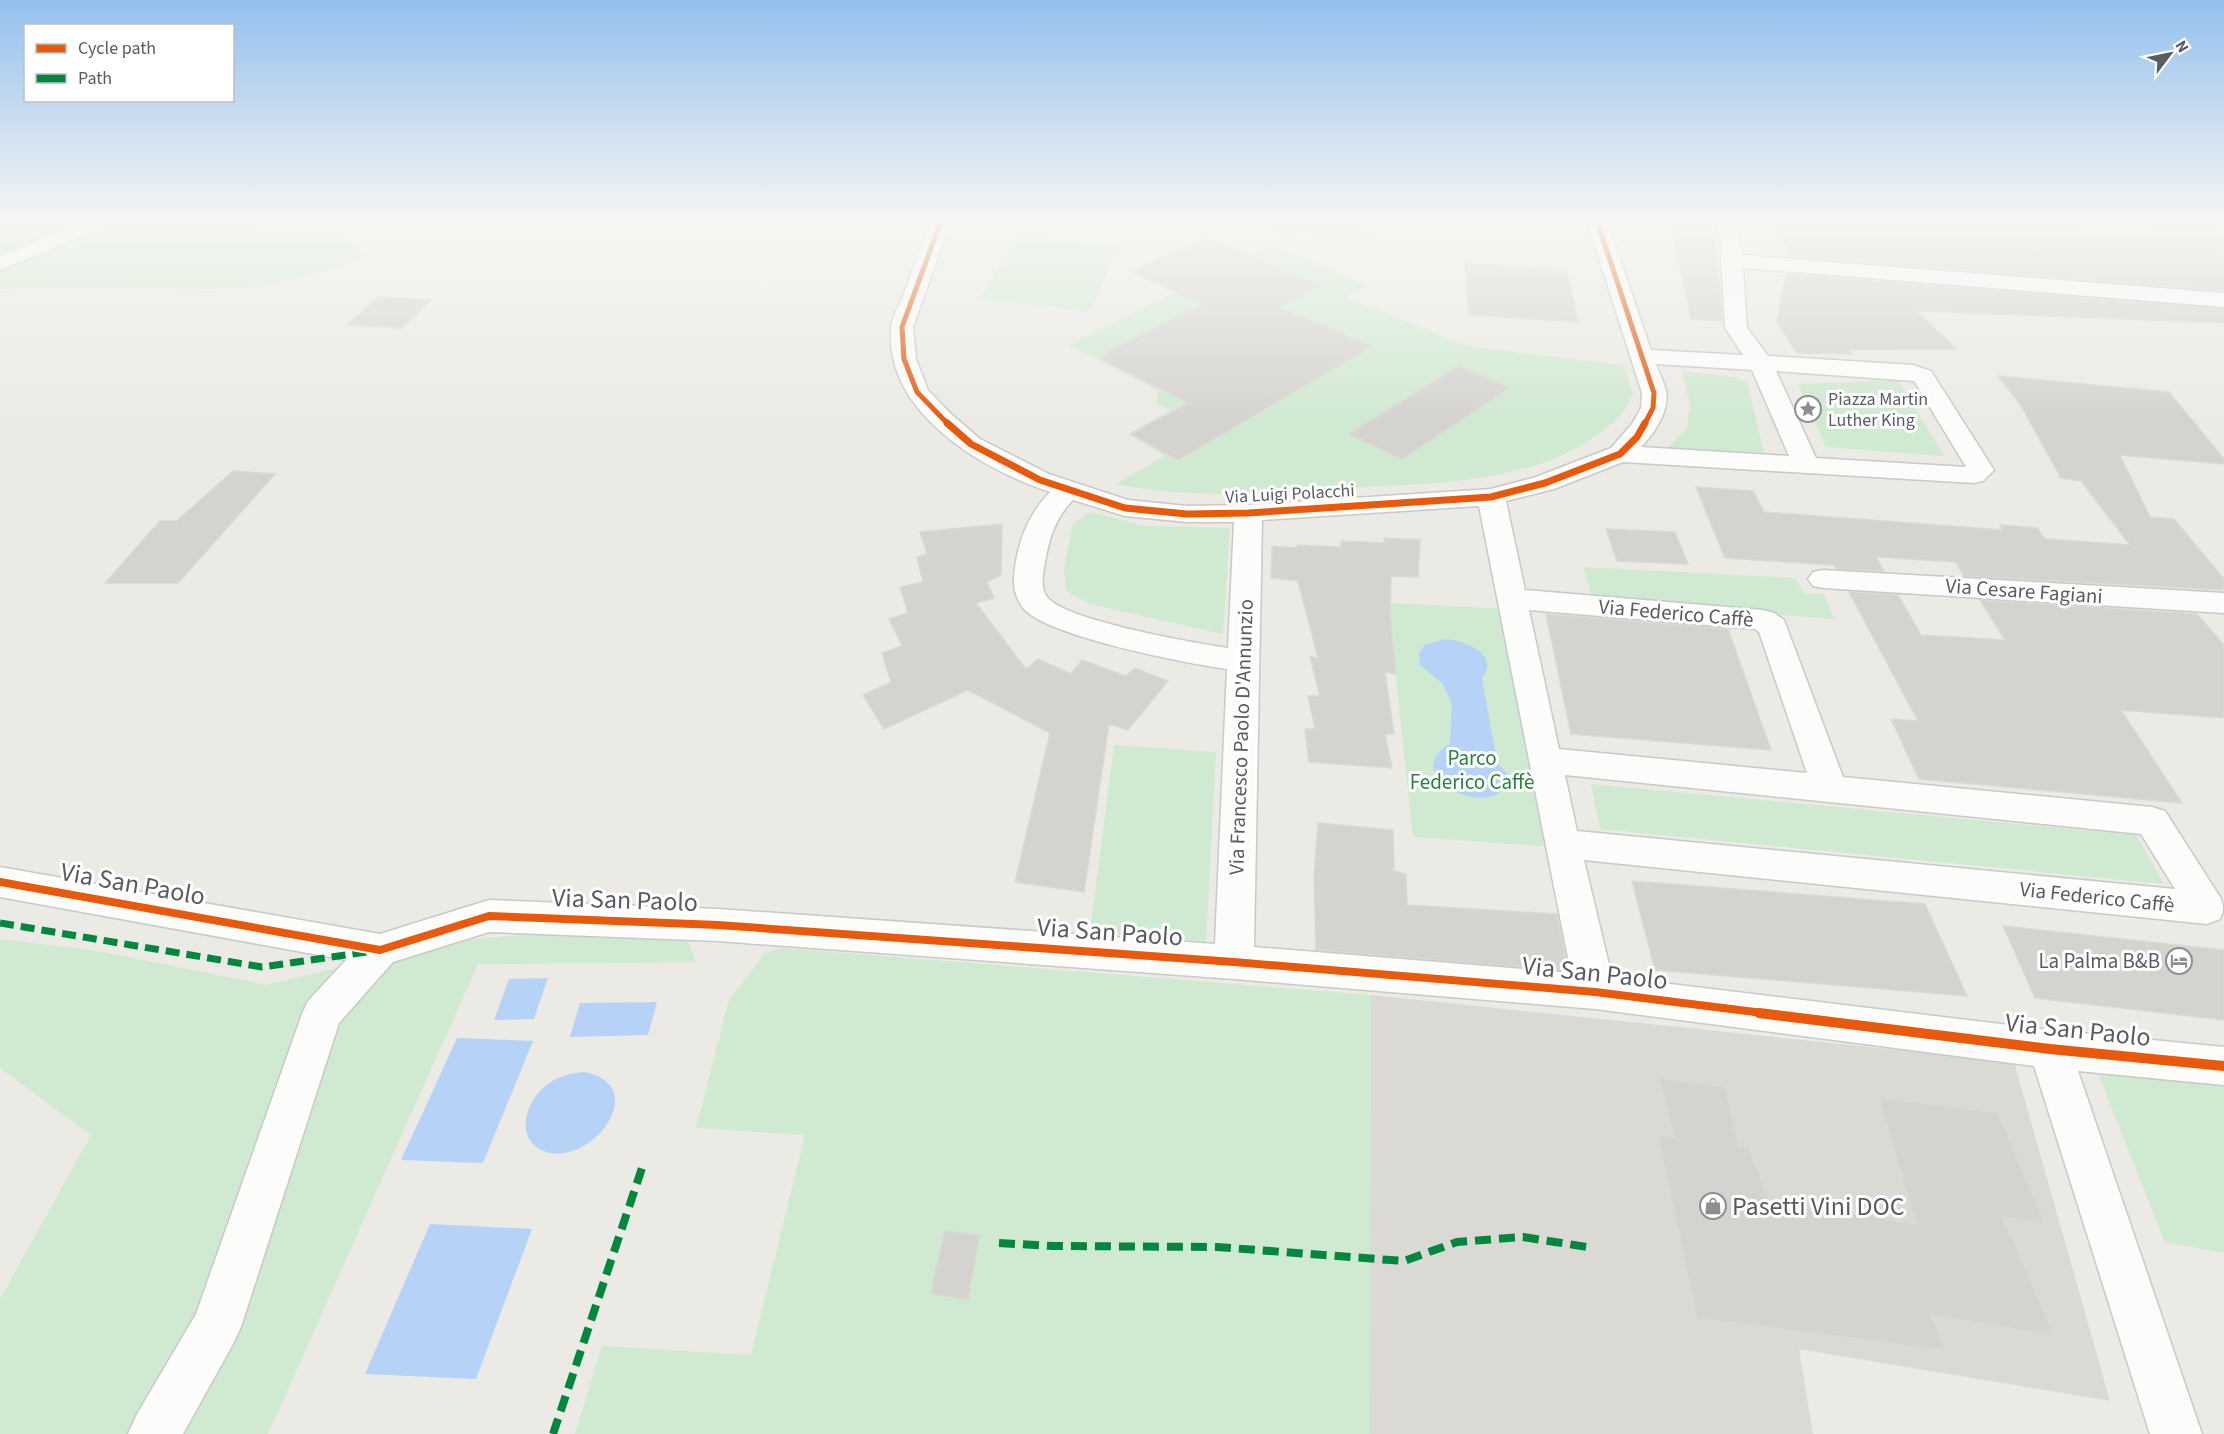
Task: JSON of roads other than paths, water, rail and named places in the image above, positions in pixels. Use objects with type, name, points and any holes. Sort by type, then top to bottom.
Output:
[{"type":"street","name":"Via Luigi Polacchi","points":[[916,288],[902,327],[904,358],[917,392],[941,418],[971,444],[1034,477],[1067,490],[1125,508],[1188,514],[1248,513],[1491,497],[1545,483],[1620,453],[1637,437],[1653,408],[1654,393],[1619,288]]},
{"type":"street","points":[[1734,288],[1736,328],[1760,362],[1806,464]]},
{"type":"street","points":[[2072,288],[2224,300]]},
{"type":"street","points":[[1620,453],[1974,475],[1981,470],[1923,376],[1914,372],[1641,356]]},
{"type":"street","points":[[1067,490],[1047,512],[1030,562],[1028,585],[1030,596],[1037,605],[1057,618],[1074,624],[1188,653],[1243,660]]},
{"type":"street","points":[[1491,497],[1514,599],[1562,844],[1595,992]]},
{"type":"street","name":"Via Francesco Paolo D'Annunzio","points":[[1234,962],[1248,513]]},
{"type":"street","name":"Via Cesare Fagiani","points":[[1823,579],[2224,603]]},
{"type":"street","name":"Via Federico Caffè","points":[[1514,599],[1762,620],[1773,627],[1830,789]]},
{"type":"street","name":"Via Federico Caffè","points":[[1545,760],[2152,821],[2207,908],[1562,844]]},
{"type":"street","name":"Via San Paolo","points":[[0,882],[380,950],[489,916],[718,926],[1234,962],[1595,992],[2050,1049],[2224,1066]]},
{"type":"street","points":[[154,1434],[216,1327],[322,1014],[380,950]]},
{"type":"street","name":"Via San Paolo","points":[[2050,1049],[2176,1434]]},
{"type":"water","points":[[1445,639],[1470,645],[1484,655],[1487,662],[1487,669],[1482,678],[1497,762],[1509,776],[1502,791],[1488,797],[1471,797],[1455,791],[1441,782],[1434,770],[1436,757],[1450,744],[1452,704],[1443,684],[1420,665],[1419,653],[1425,645]]},
{"type":"water","points":[[548,978],[534,1019],[494,1020],[509,979]]},
{"type":"water","points":[[657,1002],[648,1035],[570,1037],[580,1003]]},
{"type":"water","points":[[457,1038],[533,1041],[483,1163],[401,1160]]},
{"type":"water","points":[[585,1072],[604,1080],[614,1092],[614,1107],[608,1122],[597,1137],[581,1147],[564,1153],[546,1152],[536,1147],[526,1132],[526,1123],[527,1113],[536,1095],[558,1078]]},
{"type":"water","points":[[430,1224],[532,1229],[476,1379],[365,1374]]},
{"type":"place","name":"Piazza Martin Luther King","points":[[1808,409]]},
{"type":"place","name":"La Palma B&B","points":[[2179,961]]},
{"type":"place","name":"Pasetti Vini DOC","points":[[1713,1206]]},
{"type":"park label","name":"Parco Federico Caffè","points":[[1472,770]]}]
